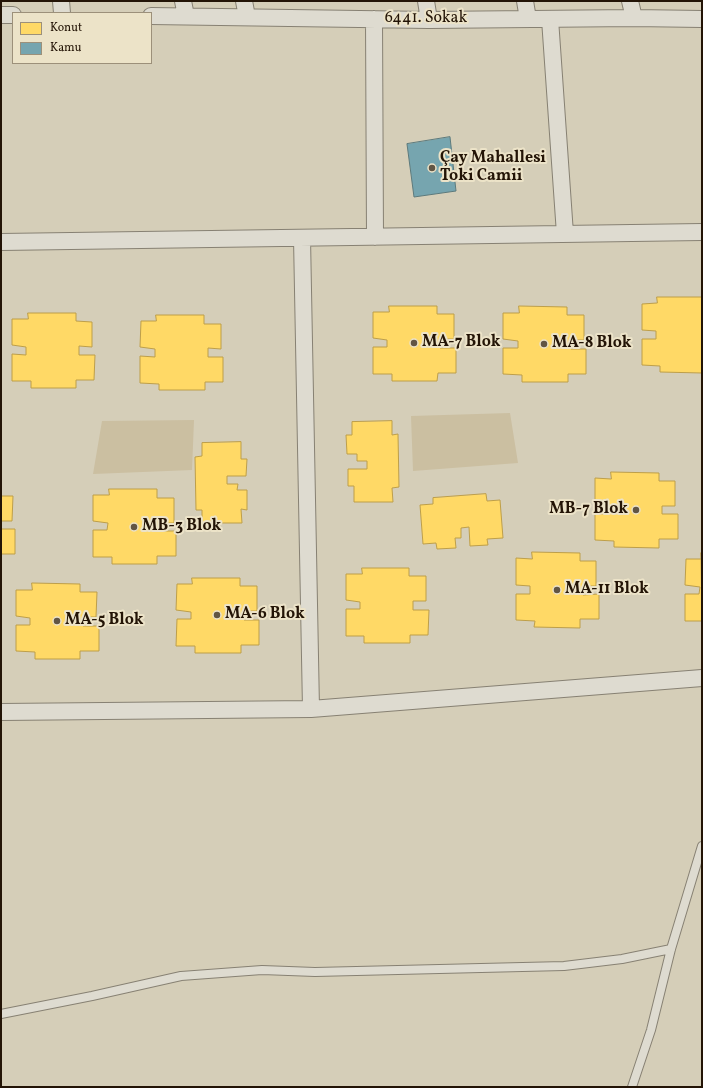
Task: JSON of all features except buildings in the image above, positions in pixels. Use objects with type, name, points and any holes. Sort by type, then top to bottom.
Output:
[{"type":"street","points":[[61,1],[62,12]]},
{"type":"street","points":[[244,1],[247,17]]},
{"type":"street","points":[[426,1],[429,20]]},
{"type":"street","points":[[525,1],[528,19]]},
{"type":"street","points":[[630,1],[634,18]]},
{"type":"street","name":"6441. Sokak","points":[[152,16],[185,9],[247,17],[429,20],[634,18],[702,19]]},
{"type":"street","points":[[1,15],[12,15]]},
{"type":"street","points":[[374,19],[375,237]]},
{"type":"street","points":[[550,19],[565,234]]},
{"type":"street","points":[[1,242],[702,232]]},
{"type":"street","points":[[302,238],[311,709]]},
{"type":"street","points":[[1,712],[311,709],[702,678]]},
{"type":"lane","points":[[632,1087],[651,1030],[671,949],[702,846]]},
{"type":"lane","points":[[1,1014],[181,976],[262,970],[315,972],[564,966],[622,959],[671,949]]},
{"type":"shaded area","points":[[510,413],[518,463],[413,471],[411,416]]},
{"type":"shaded area","points":[[194,420],[192,470],[93,474],[102,421]]},
{"type":"place","name":"Çay Mahallesi Toki Camii","points":[[432,168]]},
{"type":"place","name":"MA-7 Blok","points":[[414,343]]},
{"type":"place","name":"MA-8 Blok","points":[[544,344]]},
{"type":"place","name":"MB-7 Blok","points":[[636,510]]},
{"type":"place","name":"MB-3 Blok","points":[[134,527]]},
{"type":"place","name":"MA-11 Blok","points":[[557,590]]},
{"type":"place","name":"MA-6 Blok","points":[[217,615]]},
{"type":"place","name":"MA-5 Blok","points":[[57,621]]}]
